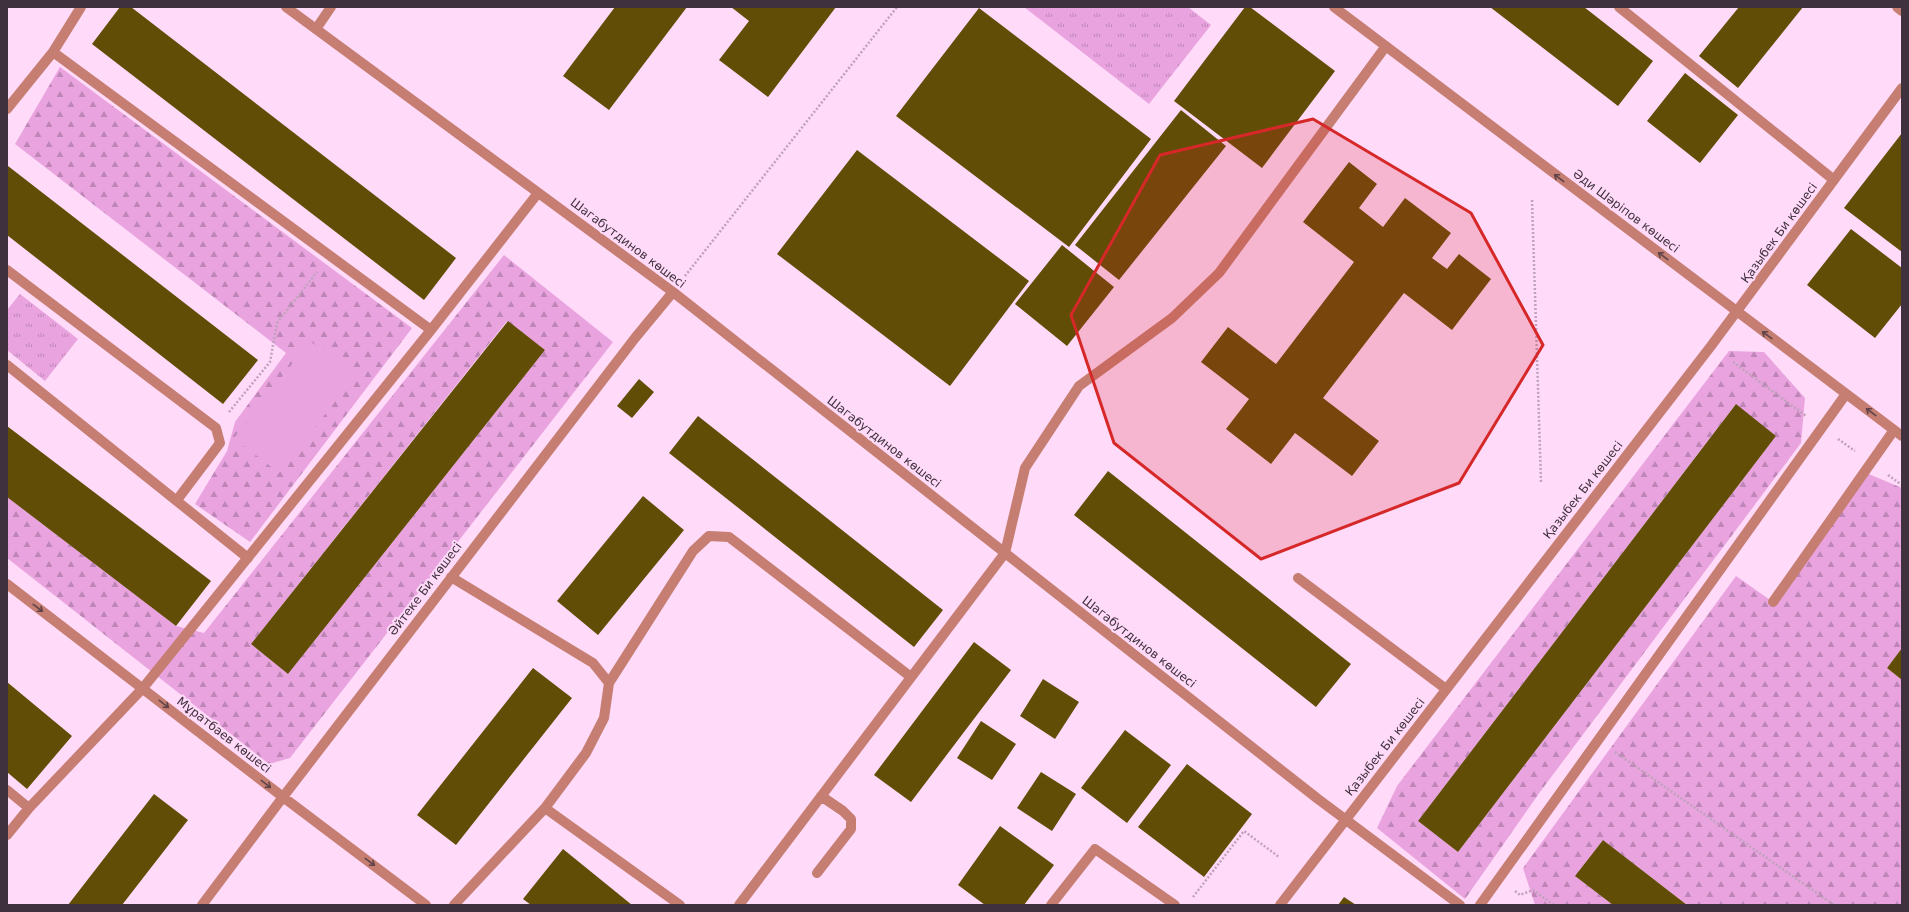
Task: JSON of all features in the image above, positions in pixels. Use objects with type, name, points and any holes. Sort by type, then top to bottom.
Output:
[{"type":"street","points":[[7,109],[53,52],[81,7]]},
{"type":"street","name":"Шагабутдинов көшесі","points":[[286,7],[673,292],[1346,819],[1460,905]]},
{"type":"street","points":[[316,29],[331,7]]},
{"type":"street","name":"Әди Шәріпов көшесі","points":[[1334,7],[1898,433]]},
{"type":"street","points":[[1619,7],[1834,180]]},
{"type":"street","points":[[1897,7],[1902,11]]},
{"type":"street","points":[[738,905],[1005,553],[1026,468],[1078,386],[1172,318],[1219,273],[1386,46]]},
{"type":"street","points":[[53,52],[431,330]]},
{"type":"street","name":"Қазыбек Би көшесі","points":[[1280,905],[1737,312],[1902,88]]},
{"type":"street","points":[[7,835],[29,808],[143,688],[431,330],[538,193]]},
{"type":"street","points":[[7,270],[216,428],[220,443],[177,500]]},
{"type":"street","name":"Әйтеке Би көшесі","points":[[202,905],[451,577],[635,338],[673,292]]},
{"type":"street","points":[[7,364],[248,558]]},
{"type":"street","points":[[1480,905],[1846,394]]},
{"type":"street","points":[[1773,602],[1898,433]]},
{"type":"street","points":[[454,905],[544,808],[589,746],[604,718],[609,683],[693,550],[709,536],[729,537],[911,677]]},
{"type":"street","points":[[451,577],[593,663],[609,683]]},
{"type":"street","points":[[1298,578],[1446,689]]},
{"type":"street","name":"Мұратбаев көшесі","points":[[7,584],[283,797],[426,905]]},
{"type":"street","points":[[7,790],[29,808]]},
{"type":"street","points":[[817,873],[851,829],[851,819],[843,811],[821,796]]},
{"type":"street","points":[[544,808],[680,905]]},
{"type":"street","points":[[1051,905],[1095,849],[1175,905]]},
{"type":"path","points":[[673,292],[898,7]]},
{"type":"path","points":[[1532,200],[1541,482]]},
{"type":"path","points":[[216,428],[270,362],[277,323],[330,255]]},
{"type":"path","points":[[1598,741],[1834,905]]},
{"type":"path","points":[[1191,899],[1244,831],[1280,857]]},
{"type":"path","points":[[1500,878],[1520,895],[1533,890],[1554,905]]},
{"type":"highlighted area","points":[[1313,119],[1471,213],[1543,345],[1459,483],[1261,559],[1114,443],[1071,315],[1160,155]]},
{"type":"green space","points":[[1024,7],[1188,7],[1211,25],[1149,104]]},
{"type":"green space","points":[[60,67],[412,328],[250,542],[195,504],[227,451],[235,422],[286,353],[15,144]]},
{"type":"green space","points":[[504,255],[613,342],[290,758],[269,764],[7,558],[7,497],[176,626],[204,633]],"holes":[[[507,321],[545,350],[288,674],[251,644]]]},
{"type":"green space","points":[[20,294],[78,339],[45,381],[7,350],[7,310]]},
{"type":"green space","points":[[310,341],[355,376],[279,473],[234,438]]},
{"type":"green space","points":[[1729,351],[1764,352],[1805,398],[1801,443],[1540,792],[1465,899],[1377,828],[1397,786]],"holes":[[[1735,405],[1776,436],[1458,852],[1418,821]]]},
{"type":"green space","points":[[1864,472],[1902,488],[1902,648],[1887,668],[1902,680],[1902,905],[1687,905],[1603,840],[1575,876],[1613,905],[1535,905],[1523,868],[1736,576],[1773,602]]},
{"type":"building","points":[[120,7],[131,7],[456,258],[424,300],[92,44]]},
{"type":"building","points":[[615,7],[687,7],[609,110],[563,76]]},
{"type":"building","points":[[731,7],[836,7],[768,97],[719,60],[749,21]]},
{"type":"building","points":[[1245,7],[1250,7],[1335,71],[1262,168],[1174,101]]},
{"type":"building","points":[[1490,7],[1584,7],[1653,61],[1618,106]]},
{"type":"building","points":[[1739,7],[1803,7],[1738,88],[1699,56]]},
{"type":"building","points":[[979,8],[1151,139],[1069,247],[896,116]]},
{"type":"building","points":[[1685,73],[1738,115],[1700,163],[1647,121]]},
{"type":"building","points":[[1181,110],[1226,146],[1119,280],[1075,245]]},
{"type":"building","points":[[1902,133],[1902,252],[1844,208]]},
{"type":"building","points":[[857,150],[1029,281],[950,386],[777,254]]},
{"type":"building","points":[[1349,162],[1377,184],[1359,208],[1383,227],[1405,198],[1451,233],[1432,258],[1447,269],[1459,254],[1491,279],[1452,330],[1404,293],[1323,398],[1379,441],[1352,476],[1295,433],[1271,464],[1226,429],[1249,399],[1201,362],[1228,327],[1276,364],[1354,262],[1303,222]]},
{"type":"building","points":[[8,166],[258,360],[223,404],[7,235]]},
{"type":"building","points":[[1851,229],[1902,268],[1902,304],[1875,338],[1807,285]]},
{"type":"building","points":[[1062,245],[1114,287],[1067,346],[1015,304]]},
{"type":"building","points":[[508,321],[545,350],[288,674],[251,644]]},
{"type":"building","points":[[639,379],[654,392],[632,418],[617,406]]},
{"type":"building","points":[[1736,404],[1776,436],[1458,852],[1418,821]]},
{"type":"building","points":[[698,416],[943,610],[914,647],[669,453]]},
{"type":"building","points":[[7,426],[211,581],[176,626],[7,497]]},
{"type":"building","points":[[1108,471],[1351,664],[1316,707],[1074,515]]},
{"type":"building","points":[[643,496],[684,530],[598,635],[557,601]]},
{"type":"building","points":[[974,642],[1011,670],[911,802],[874,775]]},
{"type":"building","points":[[1902,648],[1902,680],[1887,668]]},
{"type":"building","points":[[533,668],[572,698],[456,845],[417,815]]},
{"type":"building","points":[[1043,679],[1079,702],[1055,739],[1020,716]]},
{"type":"building","points":[[7,682],[72,736],[27,789],[7,772]]},
{"type":"building","points":[[981,721],[1016,744],[992,780],[957,758]]},
{"type":"building","points":[[1125,730],[1171,765],[1127,823],[1081,788]]},
{"type":"building","points":[[1187,764],[1252,814],[1204,877],[1138,827]]},
{"type":"building","points":[[1041,772],[1076,794],[1052,831],[1017,808]]},
{"type":"building","points":[[154,794],[188,820],[122,905],[68,905]]},
{"type":"building","points":[[1000,826],[1054,865],[1024,905],[985,905],[958,885]]},
{"type":"building","points":[[1603,840],[1687,905],[1613,905],[1575,876]]},
{"type":"building","points":[[563,849],[632,905],[531,905],[523,899]]},
{"type":"building","points":[[1344,897],[1356,905],[1338,905]]}]
